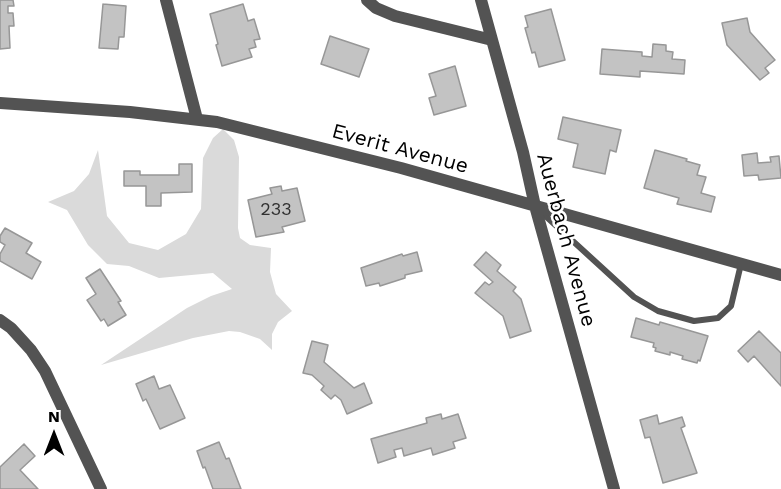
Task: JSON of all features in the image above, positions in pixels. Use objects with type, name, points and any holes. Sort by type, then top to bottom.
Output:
[{"type":"street","points":[[166,0],[197,119]]},
{"type":"street","points":[[367,0],[375,8],[395,16],[492,40]]},
{"type":"street","name":"Auerbach Avenue","points":[[481,0],[535,206],[614,489]]},
{"type":"street","name":"Everit Avenue","points":[[0,103],[222,123],[401,168],[781,275]]},
{"type":"street","points":[[0,320],[32,350],[45,371],[101,489]]},
{"type":"lane","points":[[535,206],[634,297],[658,311],[694,321],[718,318],[731,306],[741,264]]},
{"type":"shaded area","points":[[223,129],[234,140],[239,157],[238,228],[240,238],[250,245],[271,248],[270,272],[276,294],[292,311],[278,322],[272,334],[272,350],[260,339],[229,331],[193,338],[101,365],[187,308],[232,289],[213,273],[159,278],[129,266],[107,264],[88,245],[67,210],[48,202],[74,191],[89,174],[98,150],[107,216],[129,243],[158,250],[186,234],[201,209],[203,158],[213,138]]},
{"type":"building","points":[[0,0],[13,0],[14,6],[8,6],[8,13],[13,13],[14,26],[9,26],[10,48],[0,49]]},
{"type":"building","points":[[103,4],[126,6],[124,37],[119,37],[118,49],[99,48]]},
{"type":"building","points":[[243,4],[248,21],[254,19],[260,39],[254,40],[256,47],[249,49],[252,57],[222,66],[210,14]]},
{"type":"building","points":[[551,9],[565,60],[539,67],[535,52],[532,53],[525,28],[528,27],[525,16]]},
{"type":"building","points":[[747,18],[750,32],[775,60],[765,68],[769,73],[760,80],[727,45],[722,23]]},
{"type":"building","points":[[330,36],[369,49],[359,77],[321,64]]},
{"type":"building","points":[[653,44],[666,45],[666,51],[673,52],[672,59],[685,60],[684,74],[640,71],[640,77],[600,74],[602,49],[642,52],[642,56],[652,57]]},
{"type":"building","points":[[455,66],[466,106],[434,115],[429,98],[436,96],[429,74]]},
{"type":"building","points":[[563,117],[621,130],[616,152],[610,150],[605,174],[573,167],[578,144],[558,139]]},
{"type":"building","points":[[655,150],[700,165],[697,175],[706,177],[701,193],[715,197],[711,212],[677,204],[679,198],[644,188]]},
{"type":"building","points":[[757,153],[758,163],[771,162],[770,157],[779,156],[781,178],[759,180],[758,175],[744,176],[742,155]]},
{"type":"building","points":[[179,164],[192,164],[192,192],[161,193],[161,206],[146,206],[146,186],[124,186],[124,171],[140,171],[140,175],[179,175]]},
{"type":"building","points":[[281,186],[282,191],[297,188],[305,221],[282,227],[284,232],[256,237],[248,200],[272,194],[270,188]]},
{"type":"building","points":[[5,228],[32,243],[26,253],[41,262],[32,279],[0,261],[0,254],[5,245],[0,242],[0,236]]},
{"type":"building","points":[[417,252],[422,271],[405,275],[405,278],[380,286],[379,283],[366,286],[361,268],[402,254],[403,256]]},
{"type":"building","points":[[486,252],[501,265],[497,271],[516,287],[513,291],[521,299],[531,331],[510,338],[503,316],[475,293],[485,282],[489,285],[493,282],[474,265]]},
{"type":"building","points":[[100,269],[121,301],[118,302],[126,315],[108,326],[104,319],[101,321],[87,300],[96,294],[86,278]]},
{"type":"building","points":[[636,318],[659,325],[660,322],[708,336],[700,361],[698,360],[697,363],[682,359],[683,356],[670,352],[670,355],[655,351],[654,343],[631,337]]},
{"type":"building","points":[[759,331],[781,353],[781,386],[754,356],[748,362],[738,351]]},
{"type":"building","points":[[312,341],[328,345],[324,362],[354,388],[364,383],[372,403],[347,414],[341,400],[335,395],[331,399],[321,390],[324,386],[312,375],[303,373]]},
{"type":"building","points":[[154,376],[159,389],[170,385],[185,418],[160,429],[146,399],[143,401],[136,384]]},
{"type":"building","points":[[441,414],[442,419],[458,414],[466,438],[453,442],[455,448],[433,455],[431,448],[404,456],[402,448],[394,450],[396,457],[378,463],[371,439],[427,423],[426,418]]},
{"type":"building","points":[[657,415],[659,424],[682,417],[685,426],[681,428],[697,473],[663,483],[650,437],[645,438],[640,420]]},
{"type":"building","points":[[219,442],[226,459],[229,458],[241,489],[213,489],[205,467],[203,468],[197,451]]},
{"type":"building","points":[[24,444],[35,456],[20,470],[38,489],[0,489],[0,467]]}]
